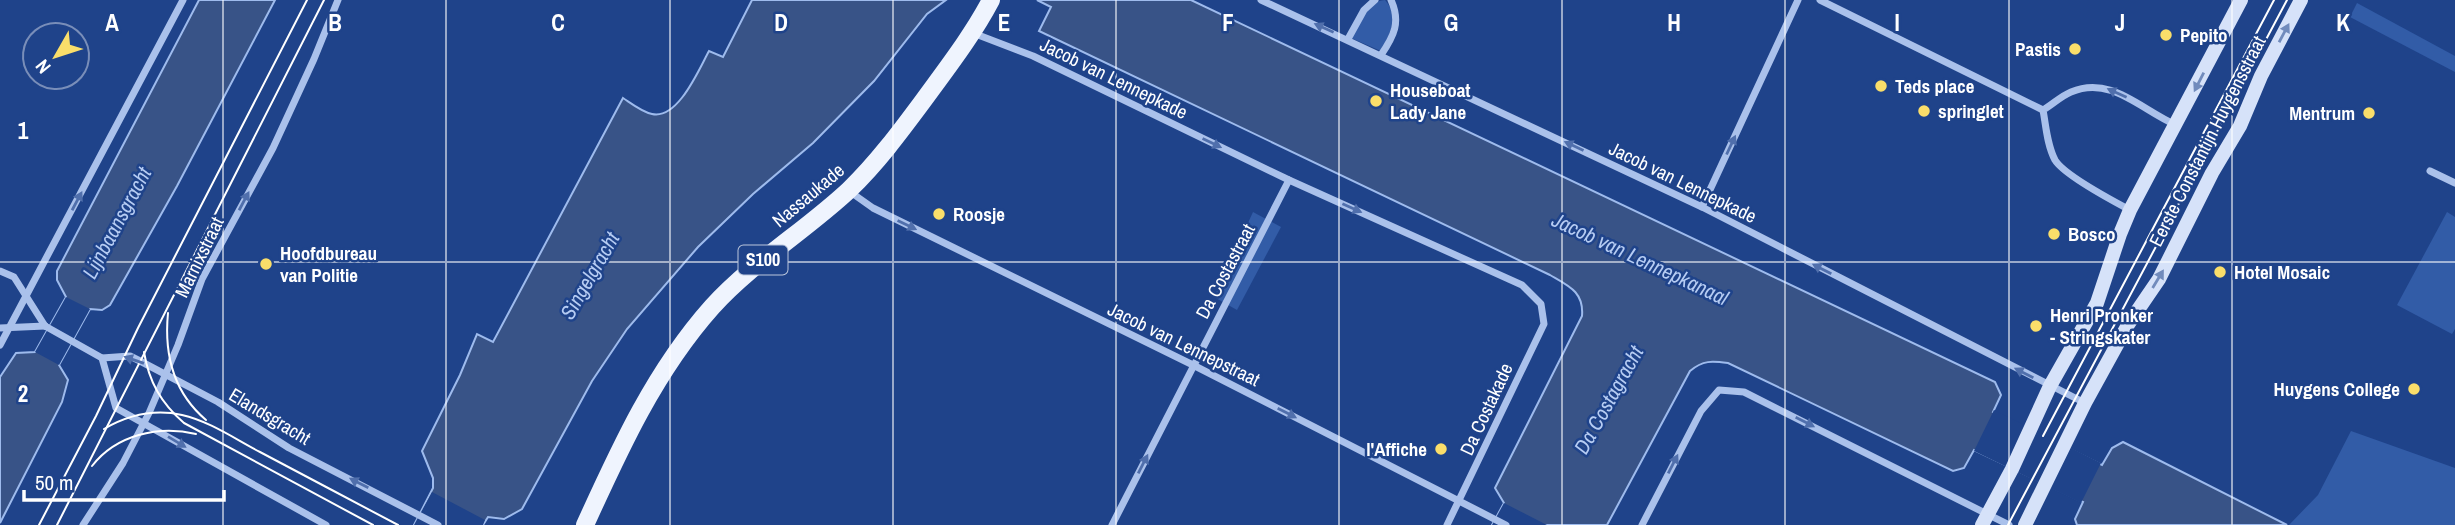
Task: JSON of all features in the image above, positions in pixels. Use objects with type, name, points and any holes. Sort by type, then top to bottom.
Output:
[{"type":"main road","name":"Nassaukade","points":[[585,525],[640,409],[684,342],[713,306],[775,249],[821,215],[869,170],[976,28],[991,0]]},
{"type":"street","points":[[0,345],[4,328],[27,296],[183,0]]},
{"type":"street","name":"Marnixstraat","points":[[83,525],[123,463],[144,421],[178,345],[202,279],[273,148],[338,0]]},
{"type":"street","name":"Jacob van Lennepkade","points":[[1261,0],[1702,207],[2085,403]]},
{"type":"street","points":[[1348,39],[1364,10],[1375,0]]},
{"type":"street","points":[[1381,55],[1397,27],[1396,11],[1391,0]]},
{"type":"street","points":[[1702,207],[1798,0]]},
{"type":"street","points":[[1820,0],[2043,110]]},
{"type":"street","name":"Eerste Constantijn Huygensstraat","points":[[1981,515],[2012,469],[2050,386],[2097,303],[2130,210],[2241,0]]},
{"type":"street","name":"Eerste Constantijn Huygensstraat","points":[[2025,525],[2085,403],[2129,323],[2159,279],[2212,173],[2241,126],[2260,76],[2301,0]]},
{"type":"street","name":"Jacob van Lennepkade","points":[[976,28],[1289,180],[1522,285],[1541,304]]},
{"type":"street","name":"Eerste Constantijn Huygensstraat","points":[[2130,210],[2056,162],[2043,110],[2070,92],[2091,87],[2109,88],[2176,125]]},
{"type":"street","points":[[2430,171],[2455,183]]},
{"type":"street","name":"Da Costastraat","points":[[1112,525],[1289,180]]},
{"type":"street","name":"Jacob van Lennepstraat","points":[[848,191],[873,208],[1193,365],[1506,525]]},
{"type":"street","points":[[0,271],[13,277],[45,326],[4,328]]},
{"type":"street","name":"Da Costakade","points":[[1447,525],[1544,324],[1541,304]]},
{"type":"street","name":"Elandsgracht","points":[[45,326],[102,358],[130,356],[218,402],[289,448],[439,525]]},
{"type":"street","points":[[102,358],[116,408],[144,421],[191,451],[326,525]]},
{"type":"street","points":[[1642,525],[1701,411],[1719,390],[1744,392],[1981,515],[2009,525]]},
{"type":"shaded area","points":[[1385,0],[1390,6],[1393,19],[1381,51],[1351,38],[1368,9]]},
{"type":"shaded area","points":[[2357,3],[2455,56],[2455,72],[2350,17]]},
{"type":"shaded area","points":[[1253,212],[1281,227],[1237,310],[1214,297]]},
{"type":"shaded area","points":[[2447,212],[2455,217],[2455,329],[2452,334],[2397,305]]},
{"type":"shaded area","points":[[2351,431],[2455,468],[2455,525],[2289,525],[2318,495]]},
{"type":"water","name":"Lijnbaansgracht","points":[[199,0],[275,0],[177,186],[110,305],[102,310],[90,309],[59,365],[68,380],[62,402],[0,523],[0,377],[16,353],[35,352],[66,297],[57,280],[57,271]]},
{"type":"water","name":"Singelgracht","points":[[752,0],[946,0],[927,14],[874,81],[813,143],[753,194],[698,247],[627,329],[592,381],[522,509],[504,519],[488,517],[483,525],[414,525],[433,488],[433,478],[422,451],[477,334],[493,342],[623,98],[652,114],[662,114],[670,109],[686,92],[709,51],[723,57]]},
{"type":"water","points":[[1037,0],[1191,0],[1995,382],[2001,395],[1993,412],[2102,465],[2112,448],[2123,442],[2287,525],[2077,525],[2075,519],[2083,502],[1974,450],[1964,468],[1953,471],[1728,363],[1712,362],[1699,365],[1690,371],[1607,525],[1492,525],[1504,503],[1495,488],[1582,316],[1578,295],[1550,275],[1039,31],[1051,7]]},
{"type":"pier","points":[[66,297],[90,309],[59,365],[35,352]]},
{"type":"pier","points":[[1994,410],[2101,463],[2081,503],[1974,451]]},
{"type":"pier","points":[[432,492],[485,520],[483,525],[414,525]]},
{"type":"pier","points":[[1504,503],[1547,525],[1492,525]]},
{"type":"tram line","points":[[39,525],[307,0]]},
{"type":"tram line","points":[[57,525],[324,0]]},
{"type":"tram line","points":[[2043,436],[2274,0]]},
{"type":"tram line","points":[[2008,525],[2287,0]]},
{"type":"tram line","points":[[168,313],[168,343],[173,371],[186,397],[206,420]]},
{"type":"tram line","points":[[144,352],[157,391],[184,423],[373,525]]},
{"type":"tram line","points":[[104,429],[123,420],[152,413],[172,413],[202,421],[398,525]]},
{"type":"tram line","points":[[92,466],[113,447],[139,435],[167,431],[196,434]]},
{"type":"place","name":"Pepito","points":[[2166,35]]},
{"type":"place","name":"Pastis","points":[[2075,49]]},
{"type":"place","name":"Teds place","points":[[1881,86]]},
{"type":"place","name":"Houseboat Lady Jane","points":[[1376,101]]},
{"type":"place","name":"springlet","points":[[1924,111]]},
{"type":"place","name":"Mentrum","points":[[2369,113]]},
{"type":"place","name":"Roosje","points":[[939,214]]},
{"type":"place","name":"Bosco","points":[[2054,234]]},
{"type":"place","name":"Hoofdbureau van Politie","points":[[266,264]]},
{"type":"place","name":"Hotel Mosaic","points":[[2220,272]]},
{"type":"place","name":"Henri Pronker - Stringskater","points":[[2036,326]]},
{"type":"place","name":"Huygens College","points":[[2414,389]]},
{"type":"place","name":"l'Affiche","points":[[1441,449]]},
{"type":"water label","name":"Jacob van Lennepkanaal","points":[[1640,259]]},
{"type":"water label","name":"Da Costagracht","points":[[1609,400]]}]
